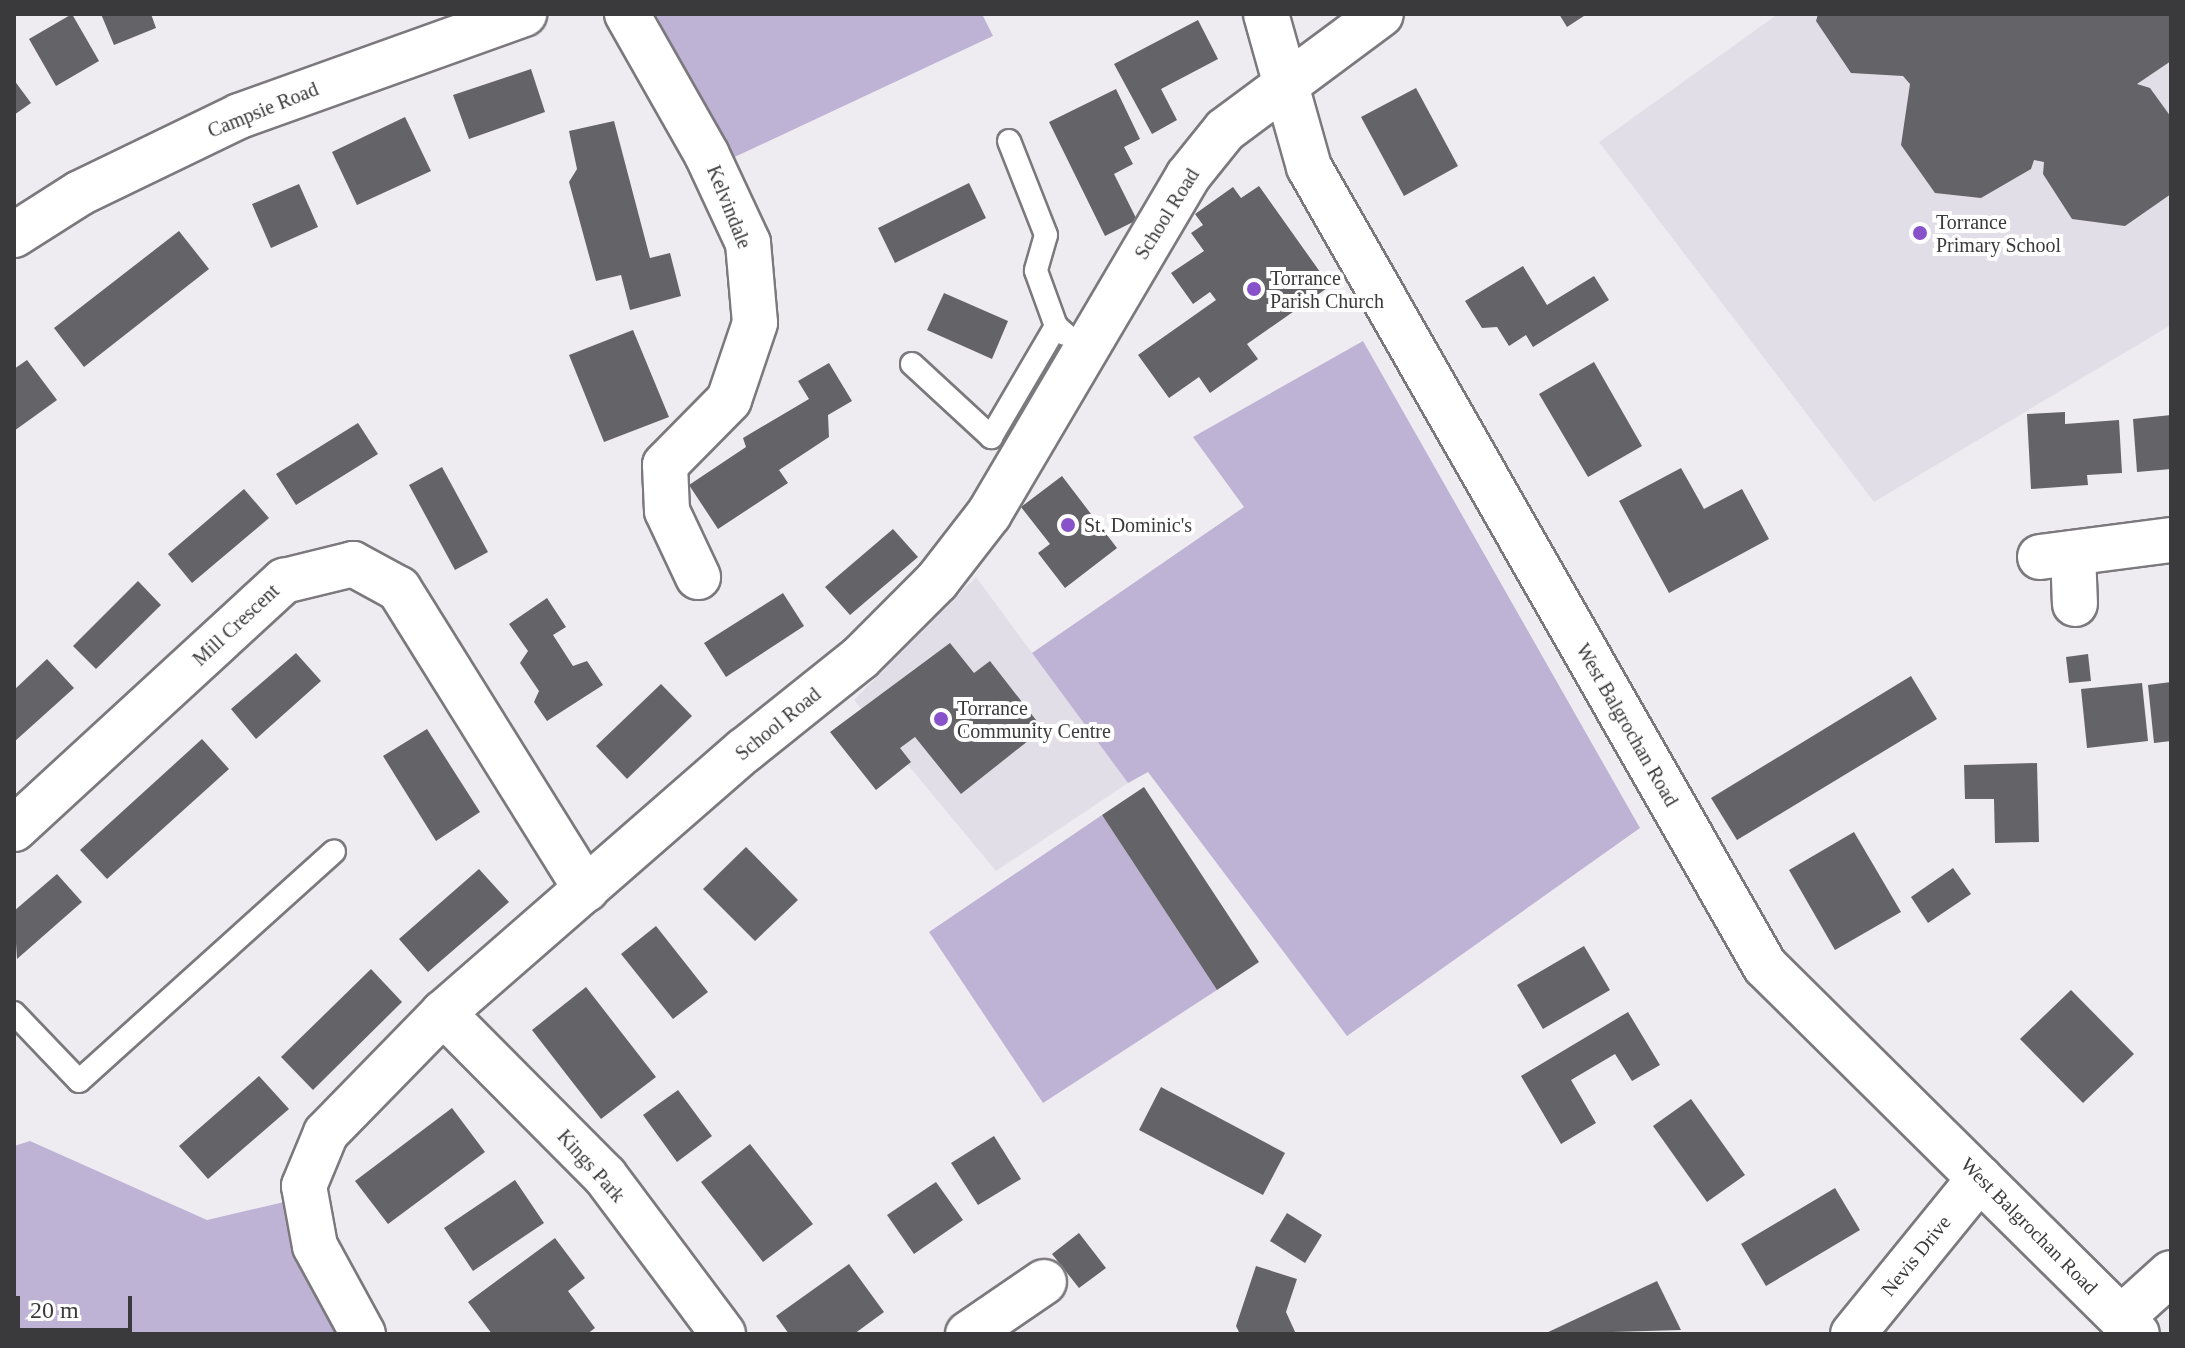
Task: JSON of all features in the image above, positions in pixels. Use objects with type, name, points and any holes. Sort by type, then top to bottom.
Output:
[{"type":"street","name":"Campsie Road","points":[[14,235],[80,193],[239,116],[524,14]]},
{"type":"street","name":"Kelvindale","points":[[627,14],[707,155],[748,243],[755,323],[729,400],[665,465],[667,511],[698,577]]},
{"type":"street","name":"West Balgrochan Road","points":[[1266,14],[1309,167],[1765,966],[2129,1326]]},
{"type":"street","name":"School Road","points":[[363,1334],[315,1246],[304,1186],[326,1133],[443,1013],[860,658],[937,581],[989,514],[1070,338],[1188,176],[1225,130],[1286,81],[1381,14]]},
{"type":"street","points":[[2075,604],[2057,555],[2171,540]]},
{"type":"street","name":"Mill Crescent","points":[[14,829],[284,581],[353,564],[399,589],[586,889]]},
{"type":"street","name":"Kings Park","points":[[443,1013],[605,1176],[723,1334]]},
{"type":"street","name":"Nevis Drive","points":[[1853,1334],[1980,1178]]},
{"type":"street","points":[[2129,1326],[2171,1273]]},
{"type":"street","points":[[968,1334],[1044,1282]]},
{"type":"lane","points":[[912,364],[991,437],[1070,338],[1036,271],[1046,235],[1009,141]]},
{"type":"lane","points":[[14,1013],[79,1081],[334,851]]},
{"type":"shaded area","points":[[656,14],[982,14],[993,36],[726,161]]},
{"type":"shaded area","name":"Torrance Primary School","points":[[1778,14],[2171,14],[2171,325],[1874,502],[1599,142]]},
{"type":"shaded area","points":[[1363,341],[1640,828],[1347,1036],[1148,772],[1128,783],[1032,653],[1244,507],[1193,437]]},
{"type":"shaded area","points":[[976,577],[1128,783],[996,871],[854,700]]},
{"type":"shaded area","points":[[1102,815],[1217,990],[1043,1103],[929,932]]},
{"type":"shaded area","points":[[30,1141],[207,1220],[306,1197],[386,1334],[14,1334],[14,1146]]},
{"type":"building","points":[[72,14],[99,61],[56,86],[29,39]]},
{"type":"building","points":[[101,14],[151,14],[156,28],[114,45]]},
{"type":"building","points":[[1559,14],[1587,14],[1567,27]]},
{"type":"building","points":[[1818,14],[2171,14],[2171,61],[2137,84],[2150,88],[2171,117],[2171,194],[2125,226],[2072,219],[2043,174],[2044,162],[2034,160],[2031,169],[1981,198],[1935,193],[1901,145],[1910,84],[1903,76],[1851,73],[1816,21]]},
{"type":"building","points":[[1198,20],[1218,59],[1161,89],[1177,120],[1152,134],[1114,64]]},
{"type":"building","points":[[531,69],[545,112],[469,139],[453,95]]},
{"type":"building","points":[[14,80],[31,103],[14,115]]},
{"type":"building","points":[[1416,88],[1458,166],[1404,196],[1361,117]]},
{"type":"building","points":[[1116,89],[1140,139],[1124,147],[1133,164],[1114,174],[1137,220],[1105,236],[1049,122]]},
{"type":"building","points":[[405,117],[431,171],[357,205],[332,152]]},
{"type":"building","points":[[614,121],[650,258],[670,253],[681,296],[630,310],[621,275],[596,281],[569,182],[577,169],[569,131]]},
{"type":"building","points":[[969,183],[986,218],[895,263],[878,228]]},
{"type":"building","points":[[299,184],[318,227],[271,248],[252,204]]},
{"type":"building","name":"Torrance Parish Church","points":[[1259,186],[1330,286],[1247,344],[1258,359],[1210,393],[1199,377],[1169,398],[1138,355],[1216,300],[1210,292],[1193,304],[1171,273],[1204,251],[1191,233],[1203,225],[1195,214],[1233,187],[1241,198]]},
{"type":"building","points":[[179,231],[209,269],[84,367],[54,328]]},
{"type":"building","points":[[1523,266],[1547,305],[1594,276],[1609,300],[1533,347],[1526,335],[1509,346],[1497,327],[1482,328],[1465,301]]},
{"type":"building","points":[[944,293],[1008,321],[992,359],[927,330]]},
{"type":"building","points":[[633,330],[669,417],[604,442],[569,355]]},
{"type":"building","points":[[27,360],[57,400],[14,431],[14,369]]},
{"type":"building","points":[[1594,362],[1642,446],[1588,477],[1539,394]]},
{"type":"building","points":[[829,363],[852,401],[828,415],[829,437],[779,470],[788,483],[718,529],[689,485],[746,447],[743,438],[809,399],[798,381]]},
{"type":"building","points":[[2065,412],[2065,424],[2119,420],[2122,473],[2087,475],[2088,485],[2031,489],[2027,414]]},
{"type":"building","points":[[2171,415],[2171,469],[2137,472],[2133,419]]},
{"type":"building","points":[[358,423],[378,454],[296,505],[276,474]]},
{"type":"building","points":[[442,467],[488,552],[455,570],[409,485]]},
{"type":"building","points":[[1681,468],[1704,509],[1742,489],[1769,539],[1669,593],[1619,501]]},
{"type":"building","name":"St. Dominic's","points":[[1062,476],[1117,548],[1065,588],[1038,553],[1050,544],[1021,507]]},
{"type":"building","points":[[244,489],[269,518],[192,583],[168,554]]},
{"type":"building","points":[[893,529],[918,557],[850,615],[825,587]]},
{"type":"building","points":[[138,581],[161,605],[96,669],[73,646]]},
{"type":"building","points":[[783,593],[804,626],[726,677],[704,643]]},
{"type":"building","points":[[547,598],[566,627],[553,635],[573,666],[587,661],[603,685],[547,721],[534,702],[539,691],[520,663],[528,651],[509,624]]},
{"type":"building","name":"Torrance Community Centre","points":[[950,643],[974,673],[990,661],[1043,729],[961,794],[915,737],[900,748],[911,762],[876,790],[830,732]]},
{"type":"building","points":[[296,653],[321,681],[256,739],[231,709]]},
{"type":"building","points":[[2088,654],[2091,681],[2069,683],[2066,657]]},
{"type":"building","points":[[47,659],[74,688],[14,742],[14,690]]},
{"type":"building","points":[[1911,676],[1937,719],[1737,840],[1711,798]]},
{"type":"building","points":[[2171,682],[2171,741],[2154,743],[2148,685]]},
{"type":"building","points":[[2142,683],[2148,741],[2087,748],[2081,689]]},
{"type":"building","points":[[661,684],[692,716],[627,779],[596,746]]},
{"type":"building","points":[[427,729],[480,812],[436,841],[383,756]]},
{"type":"building","points":[[202,739],[229,769],[107,879],[80,850]]},
{"type":"building","points":[[2037,763],[2039,842],[1995,843],[1994,799],[1965,799],[1964,765]]},
{"type":"building","points":[[1144,787],[1259,962],[1217,990],[1102,815]]},
{"type":"building","points":[[1854,832],[1901,912],[1835,950],[1789,870]]},
{"type":"building","points":[[746,847],[798,900],[755,941],[703,889]]},
{"type":"building","points":[[1953,868],[1971,894],[1928,923],[1911,897]]},
{"type":"building","points":[[479,869],[509,902],[428,972],[399,939]]},
{"type":"building","points":[[57,874],[82,902],[17,959],[14,911]]},
{"type":"building","points":[[656,926],[708,992],[673,1019],[621,954]]},
{"type":"building","points":[[1584,946],[1610,990],[1543,1029],[1517,985]]},
{"type":"building","points":[[371,969],[402,1002],[313,1090],[281,1057]]},
{"type":"building","points":[[586,987],[656,1077],[601,1119],[532,1030]]},
{"type":"building","points":[[2071,990],[2134,1054],[2083,1103],[2020,1039]]},
{"type":"building","points":[[1628,1012],[1660,1065],[1632,1081],[1615,1054],[1571,1080],[1596,1123],[1561,1144],[1521,1076]]},
{"type":"building","points":[[259,1076],[289,1109],[208,1179],[179,1146]]},
{"type":"building","points":[[1161,1087],[1285,1153],[1263,1195],[1139,1130]]},
{"type":"building","points":[[678,1090],[712,1136],[677,1162],[643,1115]]},
{"type":"building","points":[[1691,1099],[1745,1175],[1707,1202],[1653,1126]]},
{"type":"building","points":[[452,1108],[485,1152],[388,1224],[355,1181]]},
{"type":"building","points":[[994,1136],[1021,1179],[978,1205],[951,1163]]},
{"type":"building","points":[[750,1144],[813,1224],[763,1262],[701,1182]]},
{"type":"building","points":[[515,1180],[544,1223],[473,1271],[444,1228]]},
{"type":"building","points":[[936,1182],[963,1220],[914,1254],[887,1215]]},
{"type":"building","points":[[1835,1188],[1860,1230],[1766,1286],[1741,1244]]},
{"type":"building","points":[[1287,1213],[1322,1235],[1305,1263],[1270,1241]]},
{"type":"building","points":[[1079,1233],[1106,1268],[1079,1288],[1052,1254]]},
{"type":"building","points":[[555,1238],[585,1278],[568,1291],[595,1328],[587,1334],[492,1334],[468,1302]]},
{"type":"building","points":[[849,1264],[884,1312],[854,1334],[789,1334],[776,1316]]},
{"type":"building","points":[[1256,1266],[1297,1279],[1286,1312],[1296,1334],[1240,1334],[1236,1326]]},
{"type":"building","points":[[1657,1281],[1681,1330],[1544,1334]]},
{"type":"place","name":"Torrance Primary School","points":[[1920,233]]},
{"type":"place","name":"Torrance Parish Church","points":[[1254,289]]},
{"type":"place","name":"St. Dominic's","points":[[1068,525]]},
{"type":"place","name":"Torrance Community Centre","points":[[941,719]]}]
